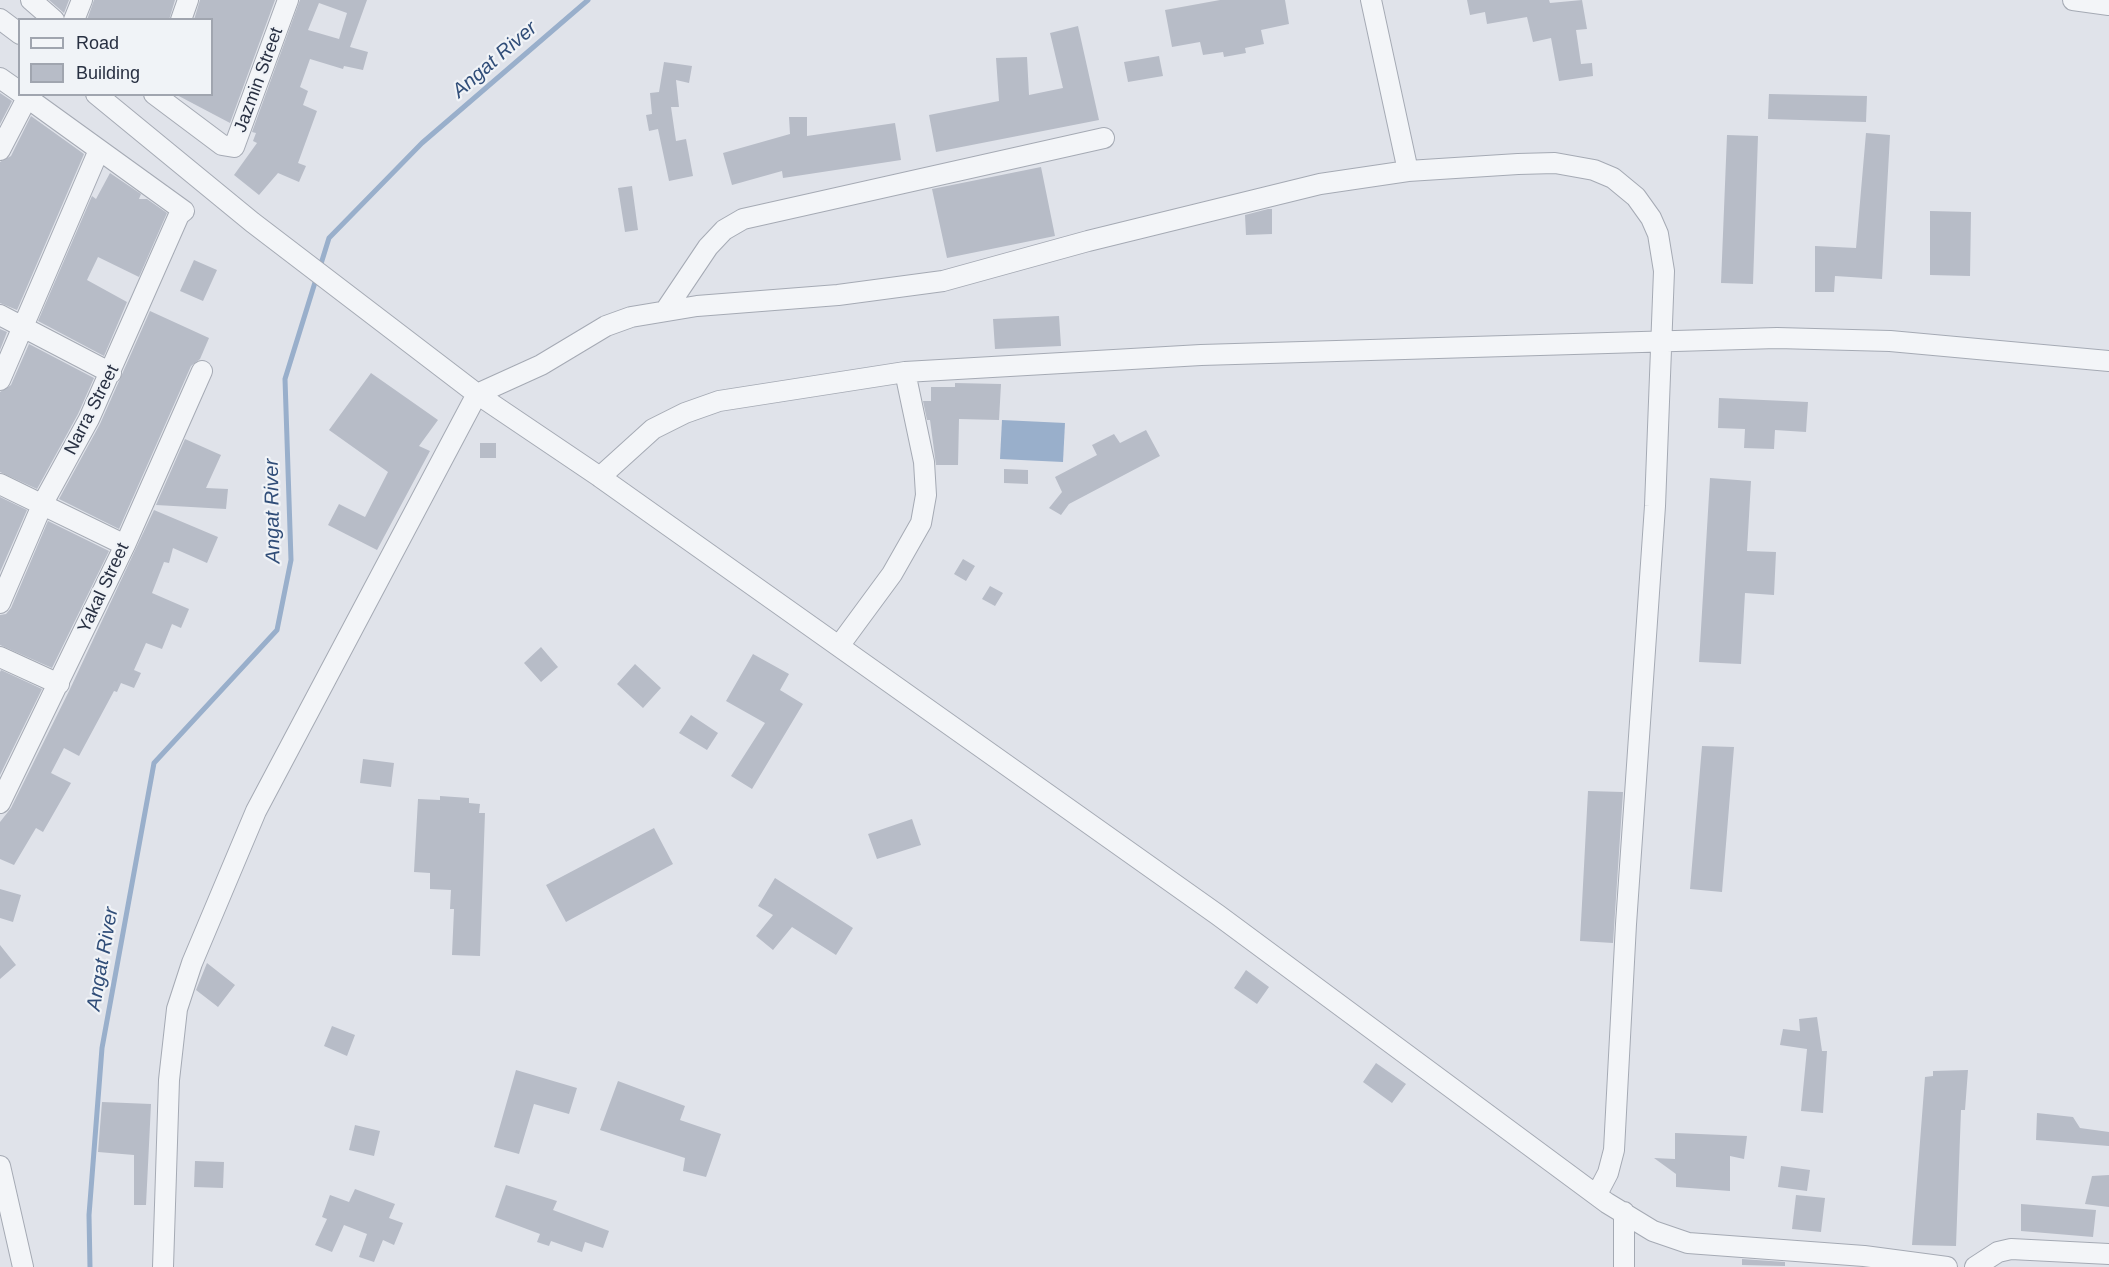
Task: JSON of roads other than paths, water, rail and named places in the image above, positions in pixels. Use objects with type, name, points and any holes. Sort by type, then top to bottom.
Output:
[{"type":"street","points":[[31,0],[52,18]]},
{"type":"street","points":[[75,18],[82,0]]},
{"type":"street","points":[[182,18],[188,0]]},
{"type":"street","name":"Jazmin Street","points":[[157,96],[222,145],[230,147],[236,145],[288,0]]},
{"type":"street","points":[[1371,0],[1408,171]]},
{"type":"street","points":[[2073,0],[2109,5]]},
{"type":"street","points":[[0,19],[18,32]]},
{"type":"street","points":[[0,78],[18,91]]},
{"type":"street","points":[[0,150],[23,96]]},
{"type":"street","points":[[0,380],[99,150],[24,96]]},
{"type":"street","points":[[98,96],[252,222],[477,394],[600,477],[1218,915],[1597,1194],[1653,1231],[1688,1243],[1864,1256],[1947,1267]]},
{"type":"street","points":[[664,311],[708,247],[724,230],[743,219],[1104,138]]},
{"type":"street","name":"Narra Street","points":[[0,603],[43,502],[89,419],[179,215],[184,211],[99,150]]},
{"type":"street","points":[[163,1267],[169,1080],[177,1009],[192,963],[256,811],[477,394],[541,365],[606,326],[631,317],[664,311],[838,295],[943,281],[1088,241],[1320,184],[1408,171],[1555,164],[1594,170],[1613,177],[1636,197],[1651,218],[1658,234],[1665,289],[1655,506],[1626,924],[1614,1150],[1608,1173],[1597,1194]]},
{"type":"street","points":[[0,315],[25,326],[111,373]]},
{"type":"street","points":[[600,477],[653,429],[685,413],[719,401],[905,372],[1190,356],[1777,338],[1880,340],[2109,361]]},
{"type":"street","name":"Yakal Street","points":[[0,803],[125,544],[202,371]]},
{"type":"street","points":[[839,646],[897,566],[921,522],[926,495],[924,462],[905,372]]},
{"type":"street","points":[[0,484],[43,502],[125,544]]},
{"type":"street","points":[[0,657],[59,684]]},
{"type":"street","points":[[0,1166],[23,1267]]},
{"type":"street","points":[[1624,1212],[1624,1267]]},
{"type":"street","points":[[1975,1267],[1998,1252],[2011,1249],[2109,1254]]},
{"type":"water","points":[[1002,420],[1065,423],[1063,462],[1000,459]]},
{"type":"waterway","name":"Angat River","points":[[320,267],[329,238],[422,143],[588,0]]},
{"type":"waterway","name":"Angat River","points":[[90,1267],[89,1215],[102,1048],[154,763],[277,630],[291,560],[285,379],[317,276]]}]
